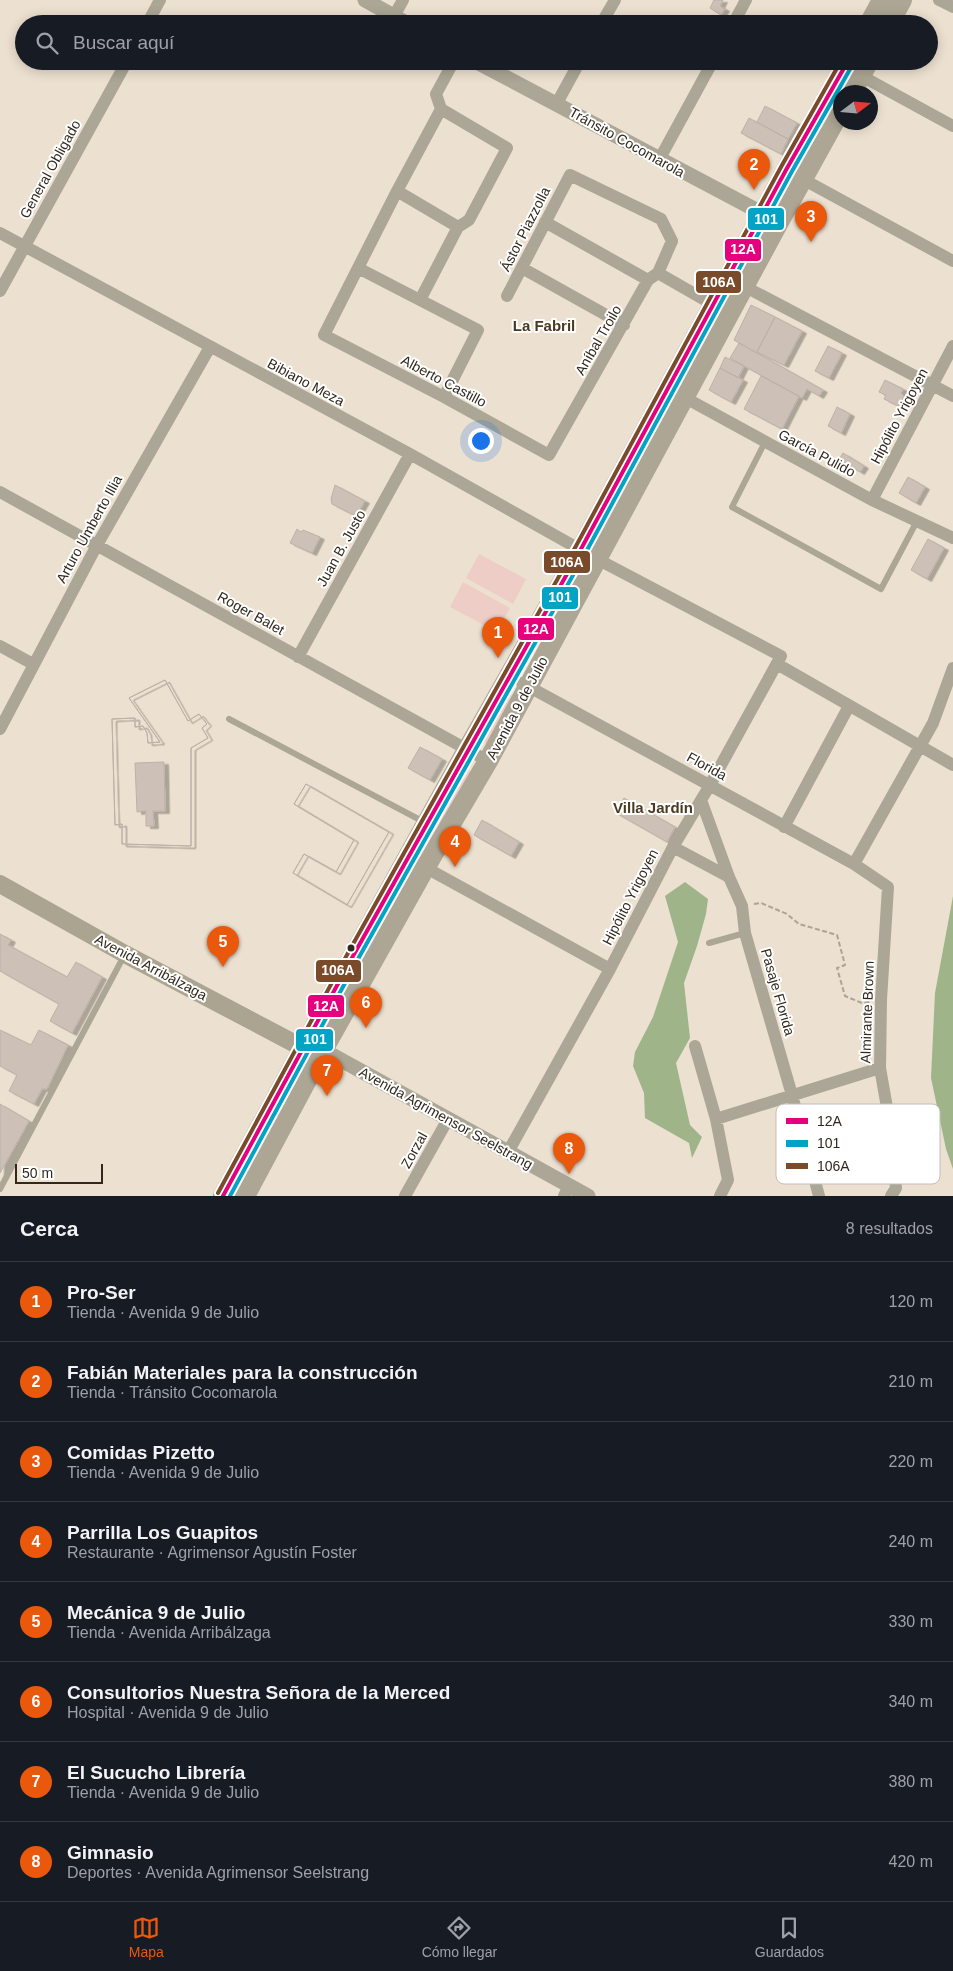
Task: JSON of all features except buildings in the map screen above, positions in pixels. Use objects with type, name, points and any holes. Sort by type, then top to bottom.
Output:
[{"type":"main road","points":[[874,15],[882,0]]},
{"type":"main road","points":[[894,15],[902,0]]},
{"type":"main road","name":"Avenida 9 de Julio","points":[[223,1196],[303,1048],[416,863],[488,761],[528,686],[589,554],[795,174],[855,71]]},
{"type":"main road","name":"Avenida 9 de Julio","points":[[795,174],[833,122]]},
{"type":"main road","name":"Avenida 9 de Julio","points":[[245,1196],[323,1050],[416,863],[427,823],[508,676],[589,554]]},
{"type":"main road","name":"Avenida Arribálzaga","points":[[0,884],[125,954],[303,1048]]},
{"type":"street","points":[[152,15],[160,0]]},
{"type":"street","points":[[365,0],[392,15]]},
{"type":"street","points":[[402,15],[404,0]]},
{"type":"street","points":[[606,15],[615,0]]},
{"type":"street","points":[[738,15],[746,0]]},
{"type":"street","points":[[939,0],[953,7]]},
{"type":"street","name":"General Obligado","points":[[0,291],[121,70]]},
{"type":"street","points":[[420,300],[458,227],[469,220],[507,148],[441,109],[436,94],[449,70]]},
{"type":"street","name":"Tránsito Cocomarola","points":[[493,70],[771,218]]},
{"type":"street","points":[[556,103],[575,70]]},
{"type":"street","points":[[659,160],[708,70]]},
{"type":"street","points":[[855,71],[953,126]]},
{"type":"street","points":[[441,109],[358,268],[478,330],[444,397]]},
{"type":"street","name":"Ástor Piazzolla","points":[[507,296],[570,174],[661,219],[672,241]]},
{"type":"street","points":[[795,174],[953,261]]},
{"type":"street","points":[[397,191],[458,227]]},
{"type":"street","points":[[545,222],[653,277],[722,309]]},
{"type":"street","name":"Bibiano Meza","points":[[0,232],[410,454],[779,660],[849,706],[953,765]]},
{"type":"street","name":"Aníbal Troilo","points":[[550,455],[672,241]]},
{"type":"street","name":"Alberto Castillo","points":[[358,268],[324,335],[444,397],[550,455]]},
{"type":"street","points":[[522,268],[624,325]]},
{"type":"street","points":[[737,282],[953,396]]},
{"type":"street","name":"Hipólito Yrigoyen","points":[[872,500],[953,346]]},
{"type":"street","name":"Arturo Umberto Illia","points":[[0,729],[97,545],[210,347]]},
{"type":"street","name":"García Pulido","points":[[676,394],[872,500],[953,538]]},
{"type":"street","name":"Juan B. Justo","points":[[298,656],[410,454]]},
{"type":"street","name":"Roger Balet","points":[[0,492],[488,761]]},
{"type":"street","points":[[0,646],[33,664]]},
{"type":"street","name":"Hipólito Yrigoyen","points":[[508,1152],[610,969],[673,847],[710,785],[779,660]]},
{"type":"street","points":[[854,864],[933,723],[953,668]]},
{"type":"street","name":"Florida","points":[[508,676],[854,864],[888,887]]},
{"type":"street","points":[[784,826],[849,706]]},
{"type":"street","name":"Pasaje Florida","points":[[701,800],[729,878],[742,906],[745,933],[794,1104]]},
{"type":"street","points":[[673,847],[729,878]]},
{"type":"street","points":[[416,863],[610,969]]},
{"type":"street","name":"Almirante Brown","points":[[887,1104],[880,1068],[881,1000],[888,887]]},
{"type":"street","points":[[695,1046],[716,1118],[728,1180],[720,1196]]},
{"type":"street","name":"Avenida Agrimensor Seelstrang","points":[[303,1048],[323,1050],[508,1152],[567,1191],[588,1196]]},
{"type":"street","points":[[716,1118],[880,1068]]},
{"type":"street","name":"Zorzal","points":[[406,1196],[448,1120]]},
{"type":"street","name":"Almirante Brown","points":[[891,1196],[896,1188],[896,1184]]},
{"type":"lane","points":[[765,442],[732,507],[881,589],[917,520]]},
{"type":"lane","points":[[229,719],[427,823]]},
{"type":"lane","points":[[709,943],[745,933]]},
{"type":"lane","points":[[0,1189],[125,954]]},
{"type":"path","points":[[742,906],[761,903],[787,914],[799,924],[837,935],[845,965],[837,968],[845,996],[862,1003],[881,1000]]},
{"type":"shaded area","points":[[479,554],[526,579],[513,604],[466,578]]},
{"type":"shaded area","points":[[463,582],[510,608],[497,632],[450,607]]},
{"type":"shaded area","points":[[507,693],[514,697],[488,744],[481,741]]},
{"type":"shaded area","points":[[466,769],[472,772],[431,848],[424,844]]},
{"type":"shaded area","points":[[685,882],[708,899],[697,946],[684,983],[690,1038],[676,1063],[690,1125],[702,1137],[692,1158],[689,1143],[645,1118],[644,1093],[633,1066],[635,1052],[653,1017],[678,942],[665,896]]},
{"type":"shaded area","points":[[953,896],[953,1169],[946,1149],[940,1121],[940,1104],[936,1104],[931,1078],[935,993]]},
{"type":"transit line","name":"106A","points":[[218,1193],[348,953],[576,546],[781,167],[836,70]]},
{"type":"transit line","name":"12A","points":[[223,1196],[353,956],[581,549],[786,170],[843,70]]},
{"type":"transit line","name":"101","points":[[230,1196],[358,959],[586,552],[791,173],[850,70]]},
{"type":"place","name":"Fabián Materiales para la construcción","points":[[754,190]]},
{"type":"place","name":"Comidas Pizetto","points":[[811,242]]},
{"type":"place","name":"Pro-Ser","points":[[498,658]]},
{"type":"place","name":"Parrilla Los Guapitos","points":[[455,867]]},
{"type":"place","name":"Mecánica 9 de Julio","points":[[223,967]]},
{"type":"place","name":"Consultorios Nuestra Señora de la Merced","points":[[366,1028]]},
{"type":"place","name":"El Sucucho Librería","points":[[327,1096]]},
{"type":"place","name":"Gimnasio","points":[[569,1174]]},
{"type":"district","name":"La Fabril","points":[[544,325]]},
{"type":"district","name":"Villa Jardín","points":[[653,807]]}]
